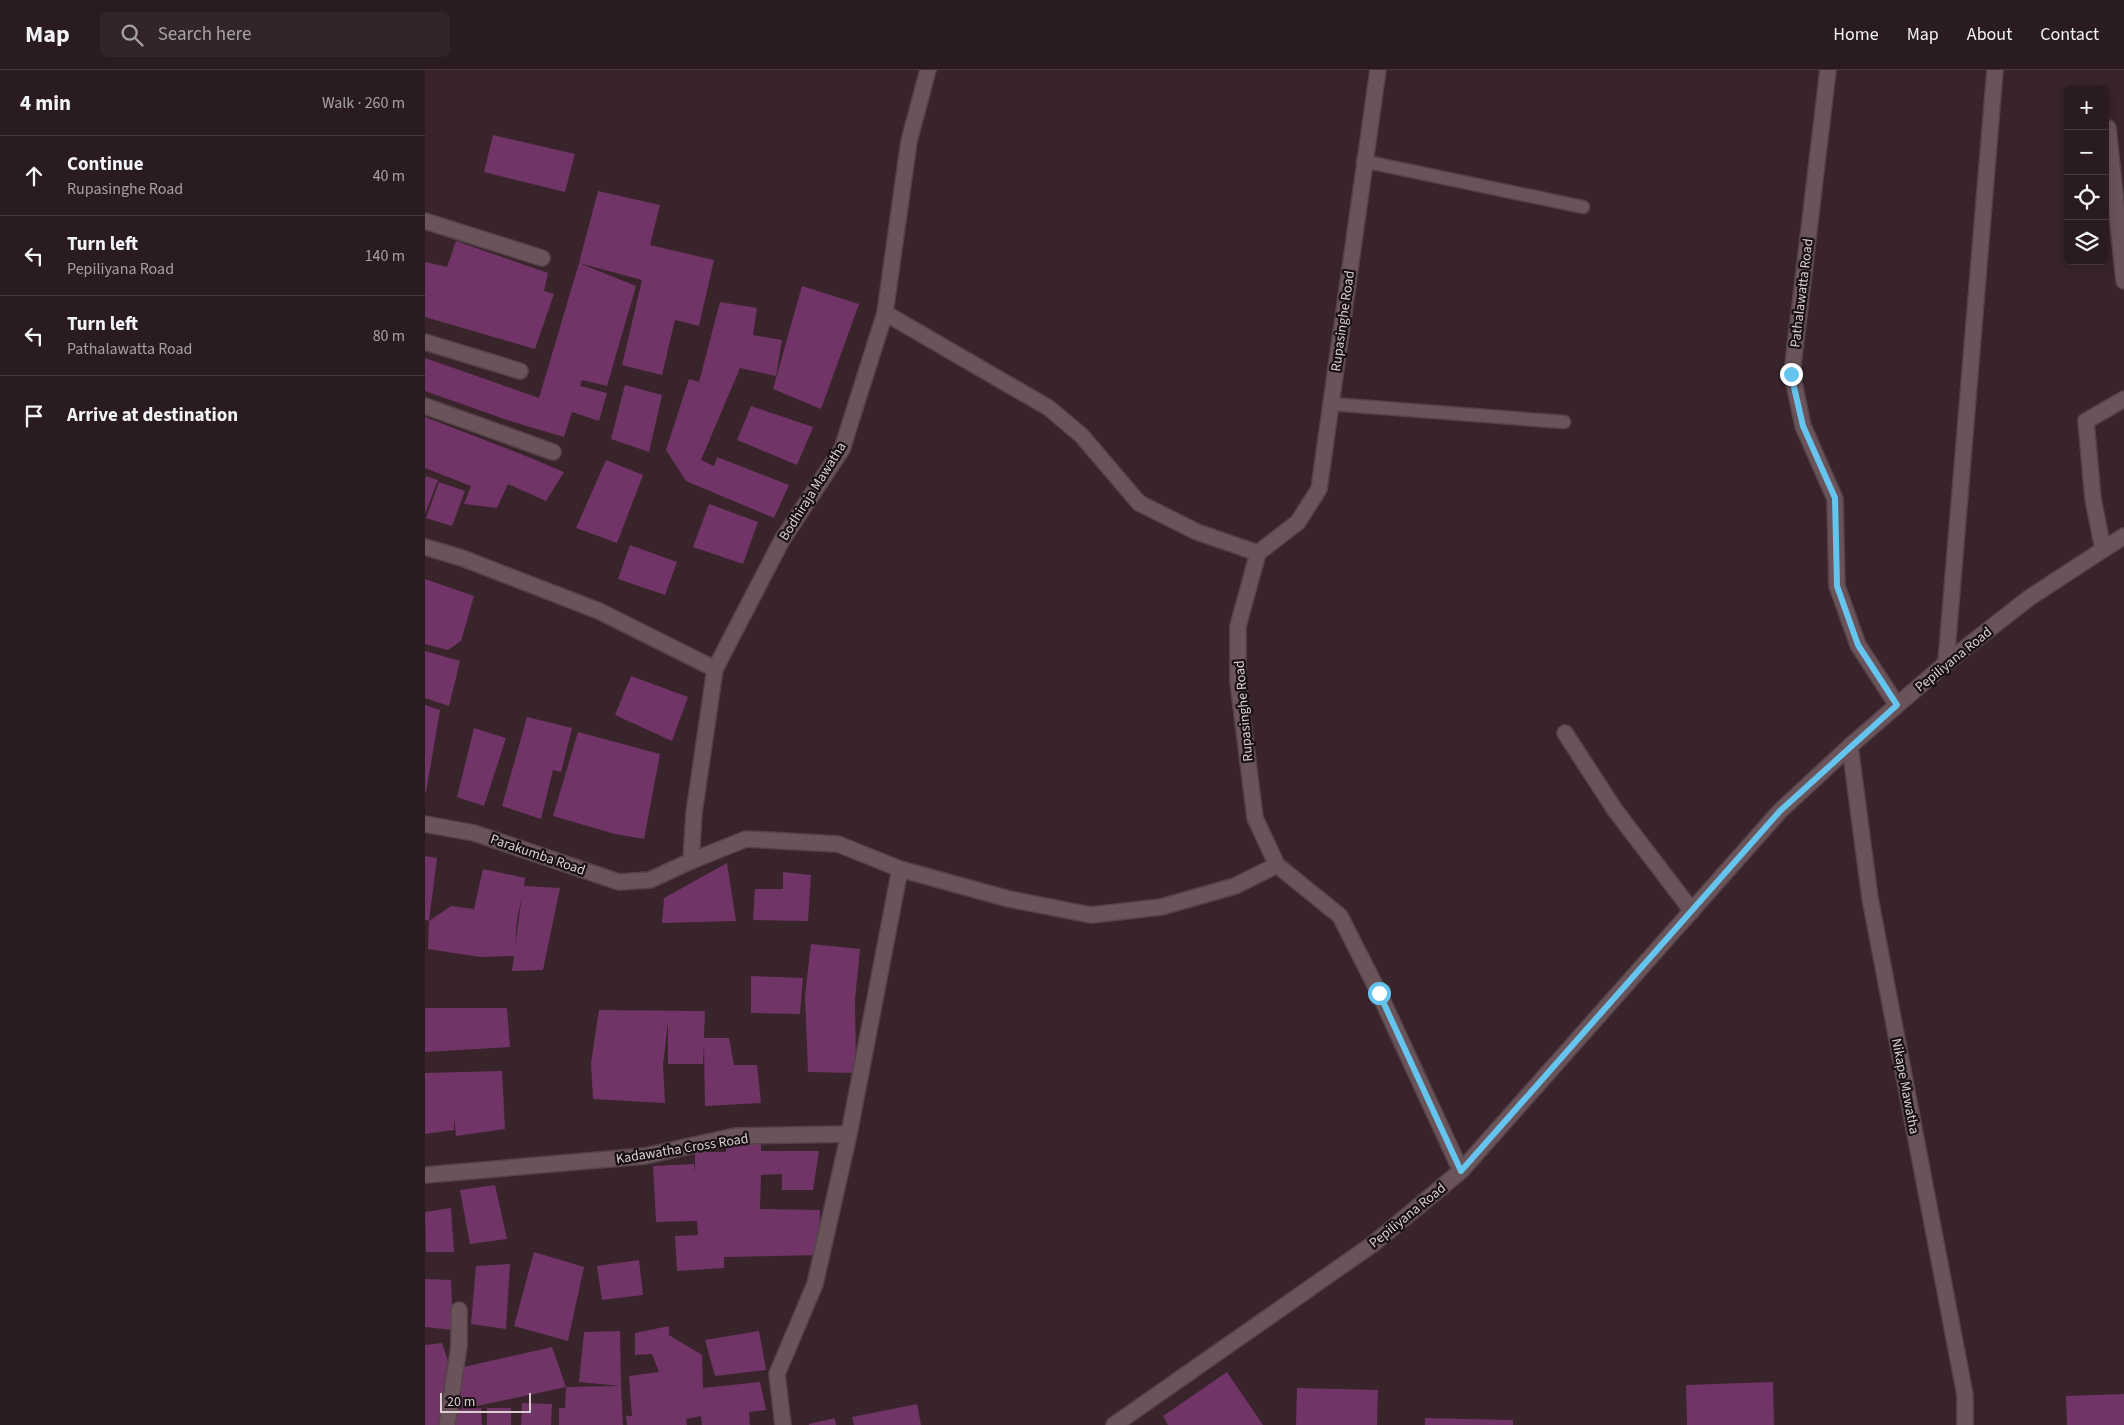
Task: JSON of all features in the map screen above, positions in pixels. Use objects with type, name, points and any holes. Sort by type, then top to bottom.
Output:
[{"type":"street","name":"Bodhiraja Mawatha","points":[[691,861],[695,814],[715,669],[781,540],[842,449],[885,313],[909,141],[928,70]]},
{"type":"street","name":"Rupasinghe Road","points":[[1378,70],[1363,161],[1319,489],[1298,522],[1258,553],[1239,626],[1238,682],[1255,818],[1277,865],[1340,916],[1379,993],[1461,1171]]},
{"type":"street","name":"Pathalawatta Road","points":[[1828,70],[1791,374],[1803,426],[1835,498],[1837,586],[1858,645],[1897,705]]},
{"type":"street","points":[[1946,663],[1995,70]]},
{"type":"street","points":[[2108,130],[2124,281]]},
{"type":"street","points":[[425,221],[542,258]]},
{"type":"street","points":[[885,313],[1049,408],[1082,436],[1139,503],[1197,532],[1258,553]]},
{"type":"street","points":[[425,342],[520,372]]},
{"type":"street","points":[[2103,549],[2093,499],[2086,421],[2124,399]]},
{"type":"street","points":[[425,406],[553,452]]},
{"type":"street","name":"Pepiliyana Road","points":[[1114,1425],[1373,1244],[1461,1171],[1780,811],[1850,746],[1946,663],[2029,598],[2124,536]]},
{"type":"street","points":[[425,547],[462,558],[599,611],[715,669]]},
{"type":"street","points":[[1565,734],[1615,810],[1692,911]]},
{"type":"street","name":"Nikape Mawatha","points":[[1850,746],[1871,898],[1965,1395],[1965,1425]]},
{"type":"street","name":"Parakumba Road","points":[[425,824],[474,833],[619,882],[650,880],[691,861]]},
{"type":"street","points":[[691,861],[746,839],[838,844],[900,869],[1009,899],[1091,915],[1161,907],[1235,886],[1277,865]]},
{"type":"street","points":[[783,1425],[777,1374],[815,1284],[849,1134],[900,869]]},
{"type":"street","name":"Kadawatha Cross Road","points":[[425,1175],[645,1156],[735,1136],[849,1134]]},
{"type":"street","points":[[447,1425],[459,1346],[459,1310]]},
{"type":"lane","points":[[1363,161],[1583,207]]},
{"type":"lane","points":[[1331,404],[1564,422]]},
{"type":"building","points":[[493,135],[575,154],[565,192],[484,172]]},
{"type":"building","points":[[598,191],[660,205],[650,245],[714,260],[699,326],[675,320],[662,375],[622,365],[642,280],[579,263]]},
{"type":"building","points":[[456,241],[548,273],[544,291],[554,294],[535,349],[425,317],[425,262],[447,267]]},
{"type":"building","points":[[579,263],[636,286],[607,386],[582,380],[580,386],[607,393],[599,421],[572,412],[564,437],[510,421],[425,391],[425,358],[539,398]]},
{"type":"building","points":[[802,286],[859,304],[821,409],[773,389]]},
{"type":"building","points":[[720,302],[757,308],[753,335],[782,340],[776,376],[740,368],[701,460],[714,466],[717,457],[789,485],[774,518],[686,481],[666,450],[689,379],[699,382]]},
{"type":"building","points":[[625,385],[662,395],[649,452],[611,439]]},
{"type":"building","points":[[751,406],[813,427],[797,465],[737,440]]},
{"type":"building","points":[[425,417],[564,472],[546,501],[508,484],[497,508],[464,504],[471,486],[425,468]]},
{"type":"building","points":[[606,460],[643,475],[617,543],[576,528]]},
{"type":"building","points":[[426,476],[438,480],[425,514],[425,480]]},
{"type":"building","points":[[439,482],[465,491],[452,526],[426,518]]},
{"type":"building","points":[[709,504],[758,522],[743,564],[693,547]]},
{"type":"building","points":[[630,545],[677,562],[665,595],[618,579]]},
{"type":"building","points":[[425,579],[474,596],[461,641],[448,650],[425,644]]},
{"type":"building","points":[[425,651],[460,661],[449,706],[425,698]]},
{"type":"building","points":[[631,676],[688,697],[672,741],[615,715]]},
{"type":"building","points":[[425,705],[440,710],[426,792],[425,792]]},
{"type":"building","points":[[527,717],[572,728],[561,772],[553,770],[541,819],[502,806]]},
{"type":"building","points":[[474,728],[506,738],[484,806],[457,797]]},
{"type":"building","points":[[578,732],[660,754],[644,839],[615,834],[553,816]]},
{"type":"building","points":[[425,856],[437,858],[429,921],[425,920]]},
{"type":"building","points":[[727,863],[736,921],[662,923],[664,898]]},
{"type":"building","points":[[483,869],[525,878],[524,886],[560,888],[543,970],[512,971],[514,956],[480,957],[428,949],[429,921],[451,906],[474,909]],"holes":[[[522,896],[515,946],[517,920]]]},
{"type":"building","points":[[783,872],[811,875],[808,921],[753,920],[755,889],[783,889]]},
{"type":"building","points":[[811,944],[860,949],[855,999],[856,1073],[808,1072],[805,995]]},
{"type":"building","points":[[751,976],[803,978],[800,1014],[751,1013]]},
{"type":"building","points":[[425,1008],[507,1008],[510,1047],[425,1052]]},
{"type":"building","points":[[599,1010],[705,1011],[704,1038],[729,1038],[734,1065],[757,1065],[761,1103],[705,1106],[704,1045],[703,1064],[668,1064],[668,1022],[663,1064],[665,1103],[593,1099],[591,1063]]},
{"type":"building","points":[[502,1071],[505,1129],[456,1136],[454,1117],[454,1130],[425,1134],[425,1073]]},
{"type":"building","points":[[761,1142],[761,1151],[819,1151],[813,1190],[782,1190],[782,1174],[761,1175],[760,1209],[820,1210],[819,1255],[724,1257],[724,1268],[677,1271],[675,1236],[698,1235],[697,1221],[656,1222],[653,1166],[694,1164],[695,1173],[695,1152],[726,1152],[726,1145]]},
{"type":"building","points":[[495,1185],[507,1239],[470,1244],[460,1190]]},
{"type":"building","points":[[451,1208],[454,1252],[426,1252],[425,1212]]},
{"type":"building","points":[[534,1252],[584,1267],[568,1341],[514,1326]]},
{"type":"building","points":[[639,1260],[643,1295],[602,1300],[597,1266]]},
{"type":"building","points":[[510,1264],[506,1329],[471,1324],[476,1266]]},
{"type":"building","points":[[425,1279],[451,1280],[453,1330],[425,1327]]},
{"type":"building","points":[[669,1326],[669,1335],[702,1355],[703,1388],[760,1382],[766,1410],[749,1412],[750,1425],[702,1425],[701,1416],[686,1419],[687,1425],[627,1425],[626,1416],[632,1416],[629,1376],[659,1372],[652,1354],[635,1355],[635,1333]]},
{"type":"building","points":[[620,1331],[621,1386],[579,1382],[584,1332]]},
{"type":"building","points":[[759,1331],[766,1370],[715,1376],[705,1340]]},
{"type":"building","points":[[442,1343],[449,1364],[442,1398],[440,1425],[425,1425],[425,1345]]},
{"type":"building","points":[[552,1347],[566,1387],[463,1409],[481,1408],[482,1425],[446,1425],[446,1409],[462,1409],[459,1368]]},
{"type":"building","points":[[1227,1372],[1263,1425],[1168,1425],[1163,1416]]},
{"type":"building","points":[[1773,1382],[1774,1425],[1687,1425],[1686,1385]]},
{"type":"building","points":[[621,1386],[623,1425],[559,1425],[559,1408],[565,1408],[566,1387]]},
{"type":"building","points":[[1297,1388],[1378,1390],[1377,1425],[1296,1425]]},
{"type":"building","points":[[2124,1394],[2124,1425],[2067,1425],[2066,1396]]},
{"type":"building","points":[[522,1403],[552,1404],[551,1425],[521,1425]]},
{"type":"building","points":[[917,1404],[921,1425],[854,1425],[852,1417]]},
{"type":"building","points":[[487,1408],[511,1408],[511,1425],[487,1425]]},
{"type":"building","points":[[835,1418],[836,1425],[809,1425],[809,1424]]},
{"type":"building","points":[[1425,1418],[1513,1420],[1513,1425],[1425,1425]]},
{"type":"route","points":[[1379,993],[1461,1171],[1780,811],[1897,705],[1858,645],[1837,586],[1835,498],[1803,426],[1791,374]]}]
